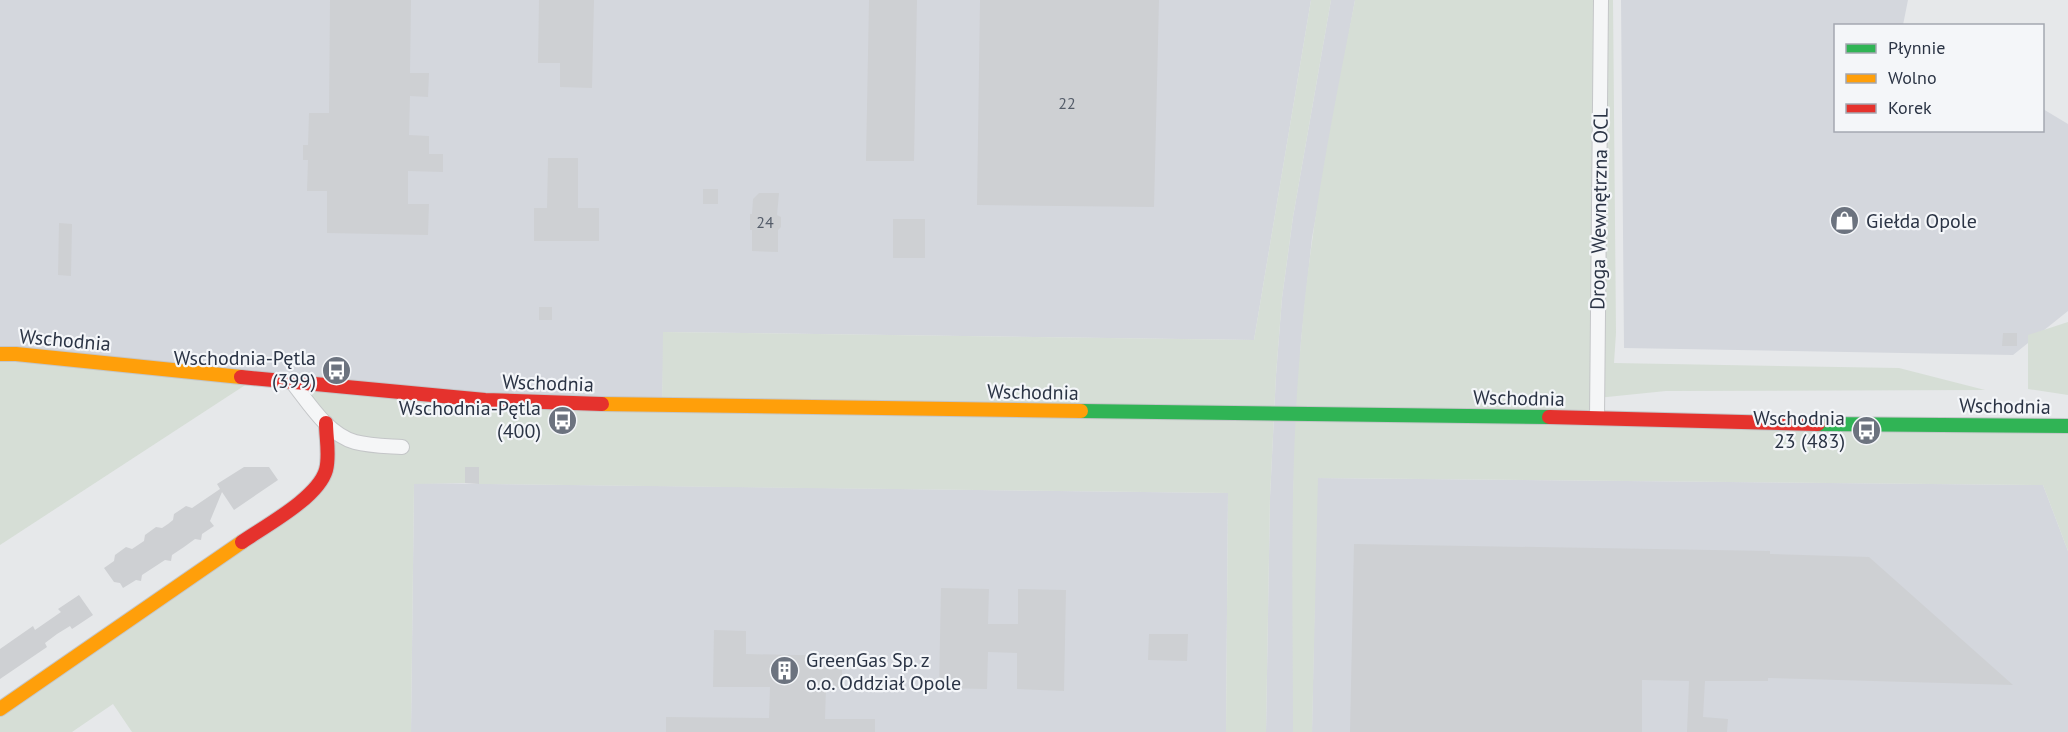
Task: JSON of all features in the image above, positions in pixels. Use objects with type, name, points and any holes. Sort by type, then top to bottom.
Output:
[{"type":"street","name":"Droga Wewnętrzna OCL","points":[[1597,418],[1601,0]]},
{"type":"street","name":"Wschodnia","points":[[0,354],[485,400],[574,404],[1597,418],[1788,424],[2068,426]]},
{"type":"street","points":[[292,382],[337,433],[358,443],[402,447]]},
{"type":"street","points":[[0,709],[306,498],[320,486],[327,472],[326,423]]},
{"type":"shaded area","points":[[0,0],[1311,0],[1254,340],[664,332],[662,406],[0,354]]},
{"type":"shaded area","points":[[1311,0],[1331,0],[1293,217],[1282,298],[1270,497],[1266,732],[1226,732],[1228,493],[479,484],[479,467],[465,467],[465,483],[414,484],[411,732],[132,732],[113,704],[72,732],[0,732],[0,709],[320,486],[326,423],[292,382],[662,405],[663,332],[1254,340]]},
{"type":"shaded area","points":[[1331,0],[1355,0],[1312,238],[1301,341],[1293,496],[1293,732],[1266,732],[1270,497],[1282,298],[1293,217]]},
{"type":"shaded area","points":[[1355,0],[1613,0],[1616,333],[1614,363],[1899,368],[1985,390],[1666,391],[1597,398],[1597,418],[2068,426],[2068,551],[2043,485],[1318,478],[1312,732],[1293,732],[1293,488],[1301,341],[1316,212]]},
{"type":"shaded area","name":"Giełda Opole","points":[[1621,0],[1908,0],[1903,24],[1834,24],[1834,132],[2044,132],[2044,110],[2068,124],[2068,311],[2013,355],[1624,348]]},
{"type":"shaded area","points":[[2068,322],[2068,395],[2028,389],[2028,335]]},
{"type":"shaded area","points":[[0,354],[256,378],[0,545]]},
{"type":"shaded area","points":[[1317,478],[2043,485],[2068,551],[2068,732],[1312,732]]},
{"type":"shaded area","points":[[414,483],[1228,493],[1226,732],[411,732]]},
{"type":"building","points":[[330,0],[411,0],[410,73],[429,73],[428,97],[410,96],[409,135],[429,136],[429,154],[443,154],[443,172],[408,171],[408,204],[429,204],[428,235],[327,233],[327,191],[307,191],[308,160],[303,160],[303,145],[308,145],[309,113],[329,113]]},
{"type":"building","points":[[539,0],[594,0],[592,88],[560,87],[560,63],[538,63]]},
{"type":"building","points":[[869,0],[917,0],[914,161],[866,161]]},
{"type":"building","points":[[980,0],[1159,0],[1154,207],[977,205]]},
{"type":"building","points":[[548,158],[578,158],[578,208],[599,208],[599,241],[534,241],[534,208],[547,208]]},
{"type":"building","points":[[703,189],[718,189],[718,204],[703,204]]},
{"type":"building","points":[[759,193],[779,193],[777,215],[781,217],[781,227],[778,230],[778,252],[752,251],[750,214],[752,214],[753,199]]},
{"type":"building","points":[[893,219],[925,219],[925,258],[893,258]]},
{"type":"building","points":[[59,223],[72,224],[71,276],[58,275]]},
{"type":"building","points":[[539,307],[552,307],[552,320],[539,320]]},
{"type":"building","points":[[2003,333],[2017,333],[2017,346],[2002,346]]},
{"type":"building","points":[[244,467],[269,467],[278,480],[234,510],[222,492],[210,521],[214,526],[202,534],[201,540],[195,539],[172,555],[171,561],[165,560],[142,575],[141,581],[136,580],[123,588],[120,583],[114,582],[104,568],[114,561],[115,555],[126,547],[132,549],[144,541],[145,535],[156,527],[162,528],[168,524],[173,520],[174,514],[186,506],[192,508],[220,489],[217,484]]},
{"type":"building","points":[[465,467],[479,467],[479,484],[465,483]]},
{"type":"building","points":[[1354,544],[1770,551],[1770,554],[1869,557],[2013,685],[1768,678],[1768,681],[1705,681],[1703,717],[1728,719],[1727,732],[1687,732],[1689,681],[1642,680],[1642,732],[1350,732]]},
{"type":"building","points":[[941,588],[989,589],[988,624],[1018,624],[1018,589],[1066,590],[1064,691],[1017,689],[1017,653],[988,652],[987,689],[939,688]]},
{"type":"building","points":[[79,595],[93,615],[72,629],[70,626],[57,634],[45,643],[47,647],[0,679],[0,649],[33,626],[35,630],[61,612],[58,609]]},
{"type":"building","points":[[714,630],[746,631],[746,654],[842,656],[842,688],[826,688],[825,719],[875,719],[875,732],[666,732],[666,717],[769,718],[770,687],[713,687]]},
{"type":"building","points":[[1149,634],[1188,634],[1187,661],[1148,660]]},
{"type":"traffic: fast","points":[[1081,411],[1549,417]]},
{"type":"traffic: fast","points":[[1818,424],[2068,426]]},
{"type":"traffic: slow","points":[[0,354],[241,377]]},
{"type":"traffic: slow","points":[[602,404],[1081,411]]},
{"type":"traffic: slow","points":[[0,709],[242,542]]},
{"type":"traffic: jam","points":[[241,377],[485,400],[602,404]]},
{"type":"traffic: jam","points":[[1549,417],[1818,424]]},
{"type":"traffic: jam","points":[[242,542],[302,501],[321,480],[328,458],[326,423]]},
{"type":"place","name":"Giełda Opole","points":[[1845,221]]},
{"type":"place","name":"Wschodnia-Pętla (399)","points":[[337,370]]},
{"type":"place","name":"Wschodnia-Pętla (400)","points":[[562,420]]},
{"type":"place","name":"Wschodnia 23 (483)","points":[[1866,430]]},
{"type":"place","name":"GreenGas Sp. z o.o. Oddział Opole","points":[[785,671]]}]
